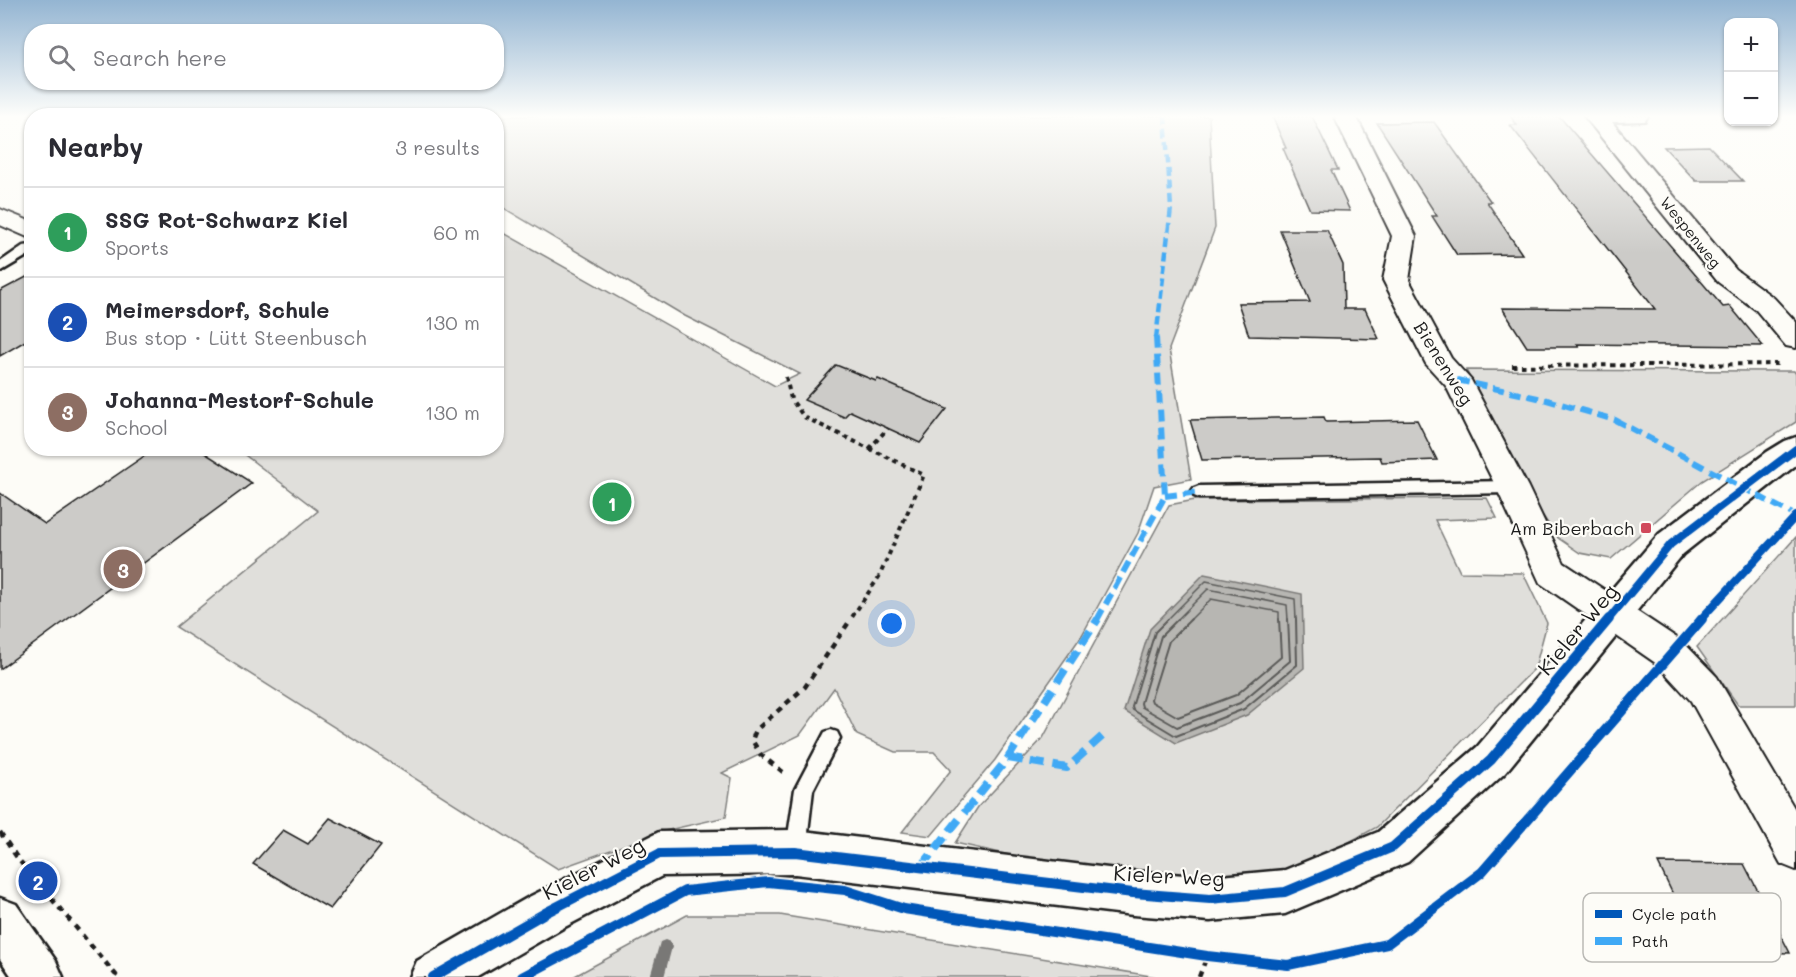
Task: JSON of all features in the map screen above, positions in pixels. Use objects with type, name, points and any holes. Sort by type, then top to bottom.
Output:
[{"type":"street","name":"Bienenweg","points":[[1367,162],[1404,236],[1396,280],[1440,364],[1457,380],[1512,487],[1552,573],[1670,653],[1704,689],[1796,850]]},
{"type":"street","name":"Wespenweg","points":[[1633,162],[1727,276],[1765,304],[1796,339]]},
{"type":"street","points":[[0,216],[24,236]]},
{"type":"street","name":"Kieler Weg","points":[[433,977],[545,913],[659,854],[795,852],[1133,893],[1210,899],[1285,892],[1393,847],[1491,760],[1671,544],[1778,460],[1796,449]]},
{"type":"street","points":[[0,920],[40,977]]},
{"type":"lane","points":[[0,268],[24,246]]},
{"type":"lane","points":[[1199,492],[1512,487]]},
{"type":"lane","points":[[795,852],[804,789],[831,738]]},
{"type":"path","points":[[1512,366],[1784,364]]},
{"type":"path","points":[[761,755],[752,740],[756,730],[805,687],[879,577],[924,475],[804,417],[791,399],[786,377]]},
{"type":"path","points":[[869,449],[888,428]]},
{"type":"path","points":[[0,832],[18,859],[116,975],[114,977]]},
{"type":"path","points":[[1199,977],[1207,956]]},
{"type":"shaded area","points":[[504,162],[1211,162],[1215,228],[1169,349],[1191,479],[1154,486],[1138,533],[1082,635],[995,760],[931,836],[902,832],[951,770],[934,752],[895,752],[857,735],[834,688],[800,735],[722,773],[732,778],[726,817],[664,831],[558,869],[176,627],[318,511],[246,456],[504,456],[504,233],[775,386],[800,374],[685,316],[504,208]]},
{"type":"shaded area","points":[[1466,370],[1794,371],[1796,374],[1796,422],[1702,481],[1611,559],[1580,553],[1558,538],[1532,500]]},
{"type":"shaded area","points":[[1487,498],[1497,518],[1435,520],[1460,572],[1523,573],[1547,623],[1535,668],[1377,827],[1303,867],[1217,881],[1078,870],[955,843],[978,807],[1043,738],[1169,505],[1195,500]]},
{"type":"shaded area","points":[[1796,537],[1796,705],[1738,705],[1697,647]]},
{"type":"shaded area","points":[[687,915],[780,915],[1157,977],[573,977]]},
{"type":"water","points":[[1204,574],[1302,594],[1304,668],[1247,715],[1176,743],[1124,711],[1150,629]]},
{"type":"building","points":[[1289,162],[1334,162],[1338,170],[1331,170],[1350,211],[1310,210]]},
{"type":"building","points":[[1402,162],[1462,162],[1491,202],[1487,202],[1522,254],[1457,255],[1432,216],[1437,216]]},
{"type":"building","points":[[1539,162],[1598,162],[1723,307],[1730,306],[1763,346],[1577,344],[1579,347],[1527,347],[1502,308],[1655,309]]},
{"type":"building","points":[[1678,162],[1724,162],[1743,181],[1696,181]]},
{"type":"building","points":[[1280,230],[1327,230],[1343,265],[1344,309],[1365,309],[1379,339],[1249,336],[1238,303],[1310,302]]},
{"type":"building","points":[[24,278],[24,342],[0,356],[0,291]]},
{"type":"building","points":[[836,365],[876,381],[878,379],[947,409],[920,443],[850,411],[844,417],[804,400]]},
{"type":"building","points":[[1324,417],[1326,422],[1417,420],[1437,460],[1382,462],[1380,457],[1202,460],[1190,420]]},
{"type":"building","points":[[144,456],[210,456],[252,483],[0,669],[0,493],[45,524]]},
{"type":"building","points":[[330,818],[381,845],[330,909],[253,864],[283,830],[308,844]]},
{"type":"building","points":[[1658,863],[1744,864],[1759,893],[1672,893]]},
{"type":"building","points":[[1781,936],[1790,953],[1781,953]]},
{"type":"waterway","points":[[657,977],[665,947]]},
{"type":"marked path","points":[[921,867],[1008,758],[1098,618],[1165,496],[1155,346],[1171,208],[1168,162]]},
{"type":"marked path","points":[[1457,380],[1547,400],[1615,420],[1796,516]]},
{"type":"marked path","points":[[1165,496],[1199,492]]},
{"type":"marked path","points":[[1008,758],[1067,768],[1106,733]]},
{"type":"cycle path","points":[[433,977],[545,913],[659,854],[795,852],[1133,893],[1210,899],[1285,892],[1393,847],[1491,760],[1671,544],[1796,449]]},
{"type":"cycle path","points":[[522,977],[685,891],[768,882],[845,890],[904,909],[1207,956],[1288,965],[1387,944],[1482,872],[1670,653],[1796,516]]},
{"type":"place","name":"SSG Rot-Schwarz Kiel","points":[[612,502]]},
{"type":"place","name":"Am Biberbach","points":[[1646,528]]},
{"type":"place","name":"Johanna-Mestorf-Schule","points":[[123,569]]},
{"type":"place","name":"Meimersdorf, Schule","points":[[38,881]]}]
